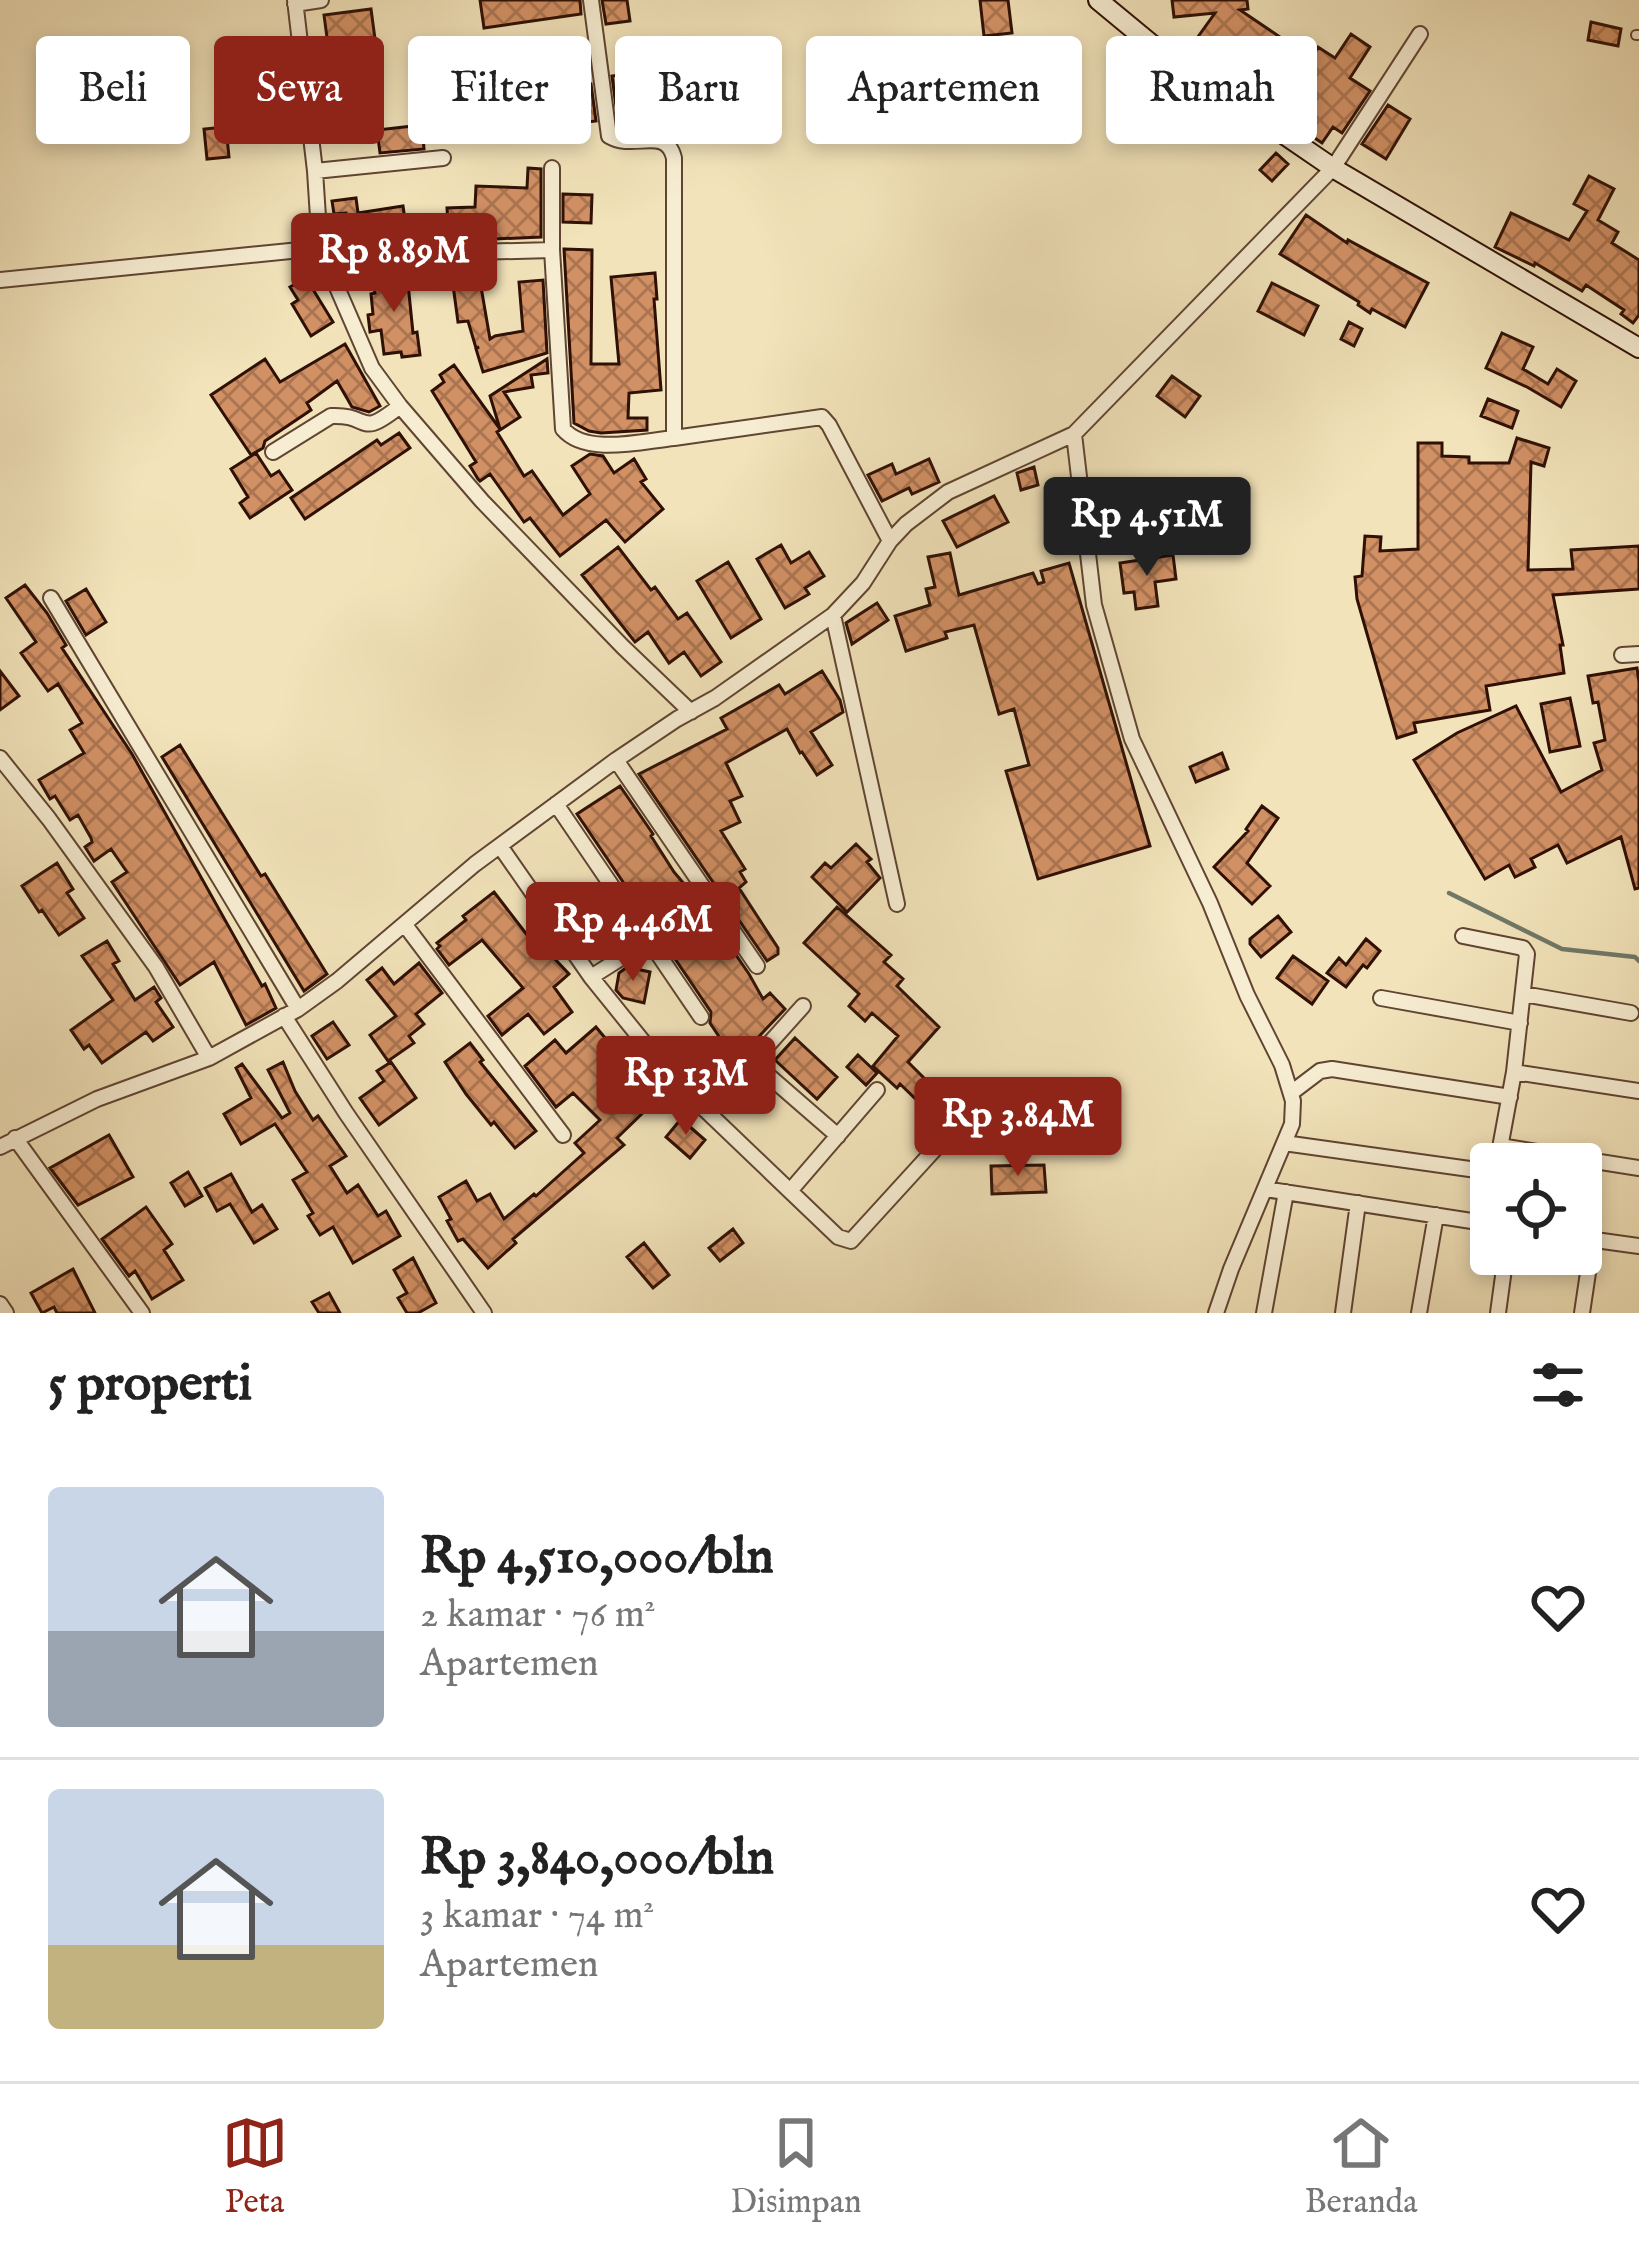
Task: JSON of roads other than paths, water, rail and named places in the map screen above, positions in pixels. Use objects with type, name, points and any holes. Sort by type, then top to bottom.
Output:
[{"type":"street","points":[[299,36],[295,2],[321,0]]},
{"type":"street","points":[[590,0],[609,136],[626,143],[666,142],[674,158],[674,438]]},
{"type":"street","points":[[1098,0],[1150,43],[1333,168],[1639,348]]},
{"type":"street","points":[[0,1147],[97,1099],[209,1058],[338,981],[556,804],[833,615],[863,583],[890,541],[948,492],[1073,434],[1333,168],[1420,34]]},
{"type":"street","points":[[311,144],[320,248],[372,368],[482,501],[691,712]]},
{"type":"street","points":[[315,171],[443,158]]},
{"type":"street","points":[[552,168],[552,250],[562,429],[566,434],[583,442],[622,445],[822,417],[890,541]]},
{"type":"street","points":[[0,280],[320,248],[440,253],[552,250]]},
{"type":"street","points":[[273,452],[331,416],[368,426],[400,406]]},
{"type":"street","points":[[1073,434],[1094,605],[1132,739],[1210,903],[1291,1094],[1292,1124],[1216,1313]]},
{"type":"street","points":[[51,598],[346,1113],[484,1313]]},
{"type":"street","points":[[833,615],[897,904]]},
{"type":"street","points":[[1622,656],[1639,654]]},
{"type":"street","points":[[0,758],[156,967],[209,1058]]},
{"type":"street","points":[[616,760],[757,966]]},
{"type":"street","points":[[556,804],[701,1017]]},
{"type":"street","points":[[500,846],[591,977],[674,1079],[838,1237],[851,1241],[935,1150]]},
{"type":"street","points":[[405,925],[563,1135]]},
{"type":"street","points":[[1463,936],[1522,948],[1527,954],[1501,1143]]},
{"type":"street","points":[[591,977],[647,940]]},
{"type":"street","points":[[1523,994],[1631,1013]]},
{"type":"street","points":[[1381,998],[1520,1023]]},
{"type":"street","points":[[708,1112],[803,1006]]},
{"type":"street","points":[[754,1063],[838,1136]]},
{"type":"street","points":[[1291,1094],[1320,1071],[1332,1069],[1510,1097]]},
{"type":"street","points":[[1514,1072],[1639,1091]]},
{"type":"street","points":[[790,1191],[877,1090]]},
{"type":"street","points":[[15,1138],[142,1313]]},
{"type":"street","points":[[1284,1143],[1470,1171]]},
{"type":"street","points":[[1602,1162],[1639,1168]]},
{"type":"street","points":[[1265,1189],[1470,1221]]},
{"type":"street","points":[[1264,1313],[1286,1192]]},
{"type":"street","points":[[1343,1313],[1358,1203]]},
{"type":"street","points":[[1419,1313],[1436,1215]]},
{"type":"street","points":[[1602,1240],[1639,1246]]},
{"type":"street","points":[[1498,1313],[1503,1275]]},
{"type":"street","points":[[1582,1313],[1585,1275]]},
{"type":"street","points":[[0,1304],[5,1313]]},
{"type":"waterway","points":[[1449,893],[1562,949],[1639,961]]}]
